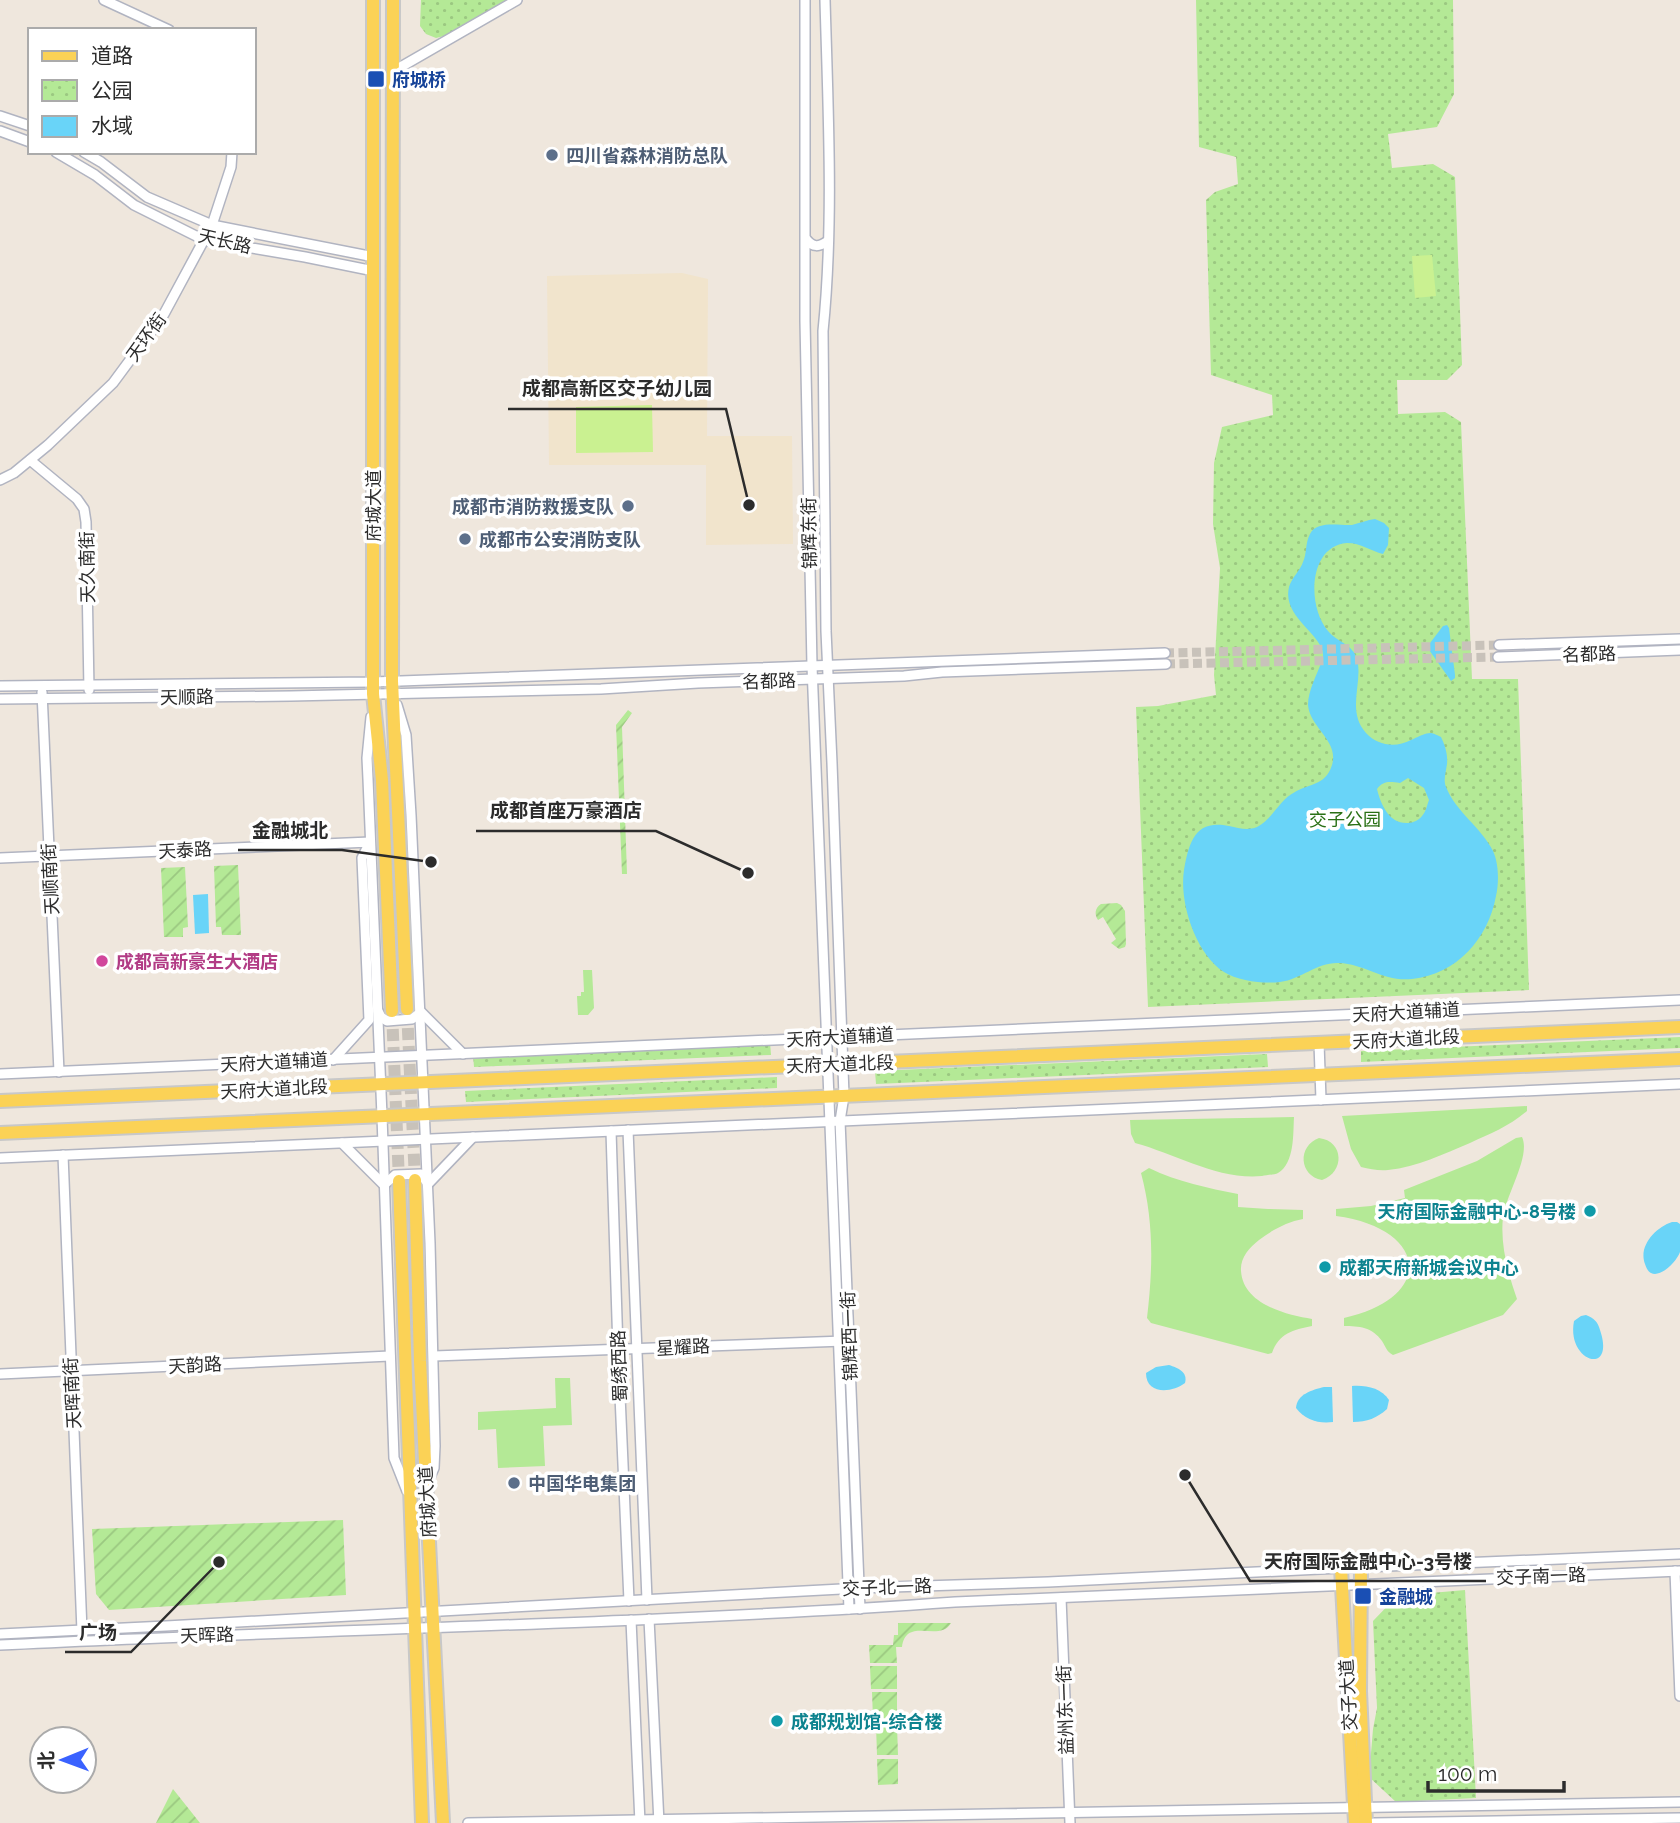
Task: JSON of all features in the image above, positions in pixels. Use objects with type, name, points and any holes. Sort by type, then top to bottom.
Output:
[{"type":"main road","name":"府城大道","points":[[373,0],[373,688],[382,780],[392,1011]]},
{"type":"main road","name":"府城大道","points":[[393,0],[393,687],[407,1009]]},
{"type":"main road","name":"天府大道北段","points":[[0,1101],[1680,1027]]},
{"type":"main road","name":"天府大道北段","points":[[0,1133],[1680,1059]]},
{"type":"main road","name":"府城大道","points":[[399,1181],[422,1823]]},
{"type":"main road","name":"府城大道","points":[[421,1182],[420,1361],[443,1823]]},
{"type":"main road","name":"交子大道","points":[[1341,1568],[1360,1807],[1366,1823]]},
{"type":"main road","name":"交子大道","points":[[1355,1823],[1360,1807],[1361,1568]]},
{"type":"street","points":[[104,0],[165,28]]},
{"type":"street","points":[[392,72],[517,0]]},
{"type":"street","name":"锦辉东街","points":[[805,0],[805,321],[812,666],[827,1065]]},
{"type":"street","name":"锦辉东街","points":[[825,0],[828,122],[827,288],[823,331],[826,631],[843,1064]]},
{"type":"street","points":[[0,116],[28,126]]},
{"type":"street","points":[[0,131],[28,141]]},
{"type":"street","name":"天长路","points":[[59,154],[95,175],[134,205],[204,240],[374,271]]},
{"type":"street","name":"天长路","points":[[87,154],[148,197],[212,225],[374,257]]},
{"type":"street","name":"天环街","points":[[0,480],[14,473],[48,445],[113,383],[164,314],[212,225],[231,167],[232,154]]},
{"type":"street","points":[[806,239],[814,246],[828,241]]},
{"type":"street","name":"天久南街","points":[[30,460],[77,499],[84,509],[88,699]]},
{"type":"street","points":[[1499,645],[1680,639]]},
{"type":"street","name":"名都路","points":[[1498,657],[1680,650]]},
{"type":"street","points":[[409,1495],[394,1458],[367,758],[373,688],[828,665],[1165,653]]},
{"type":"street","name":"名都路","points":[[393,687],[601,689],[1166,664]]},
{"type":"street","name":"天顺路","points":[[0,686],[373,688]]},
{"type":"street","name":"天顺南街","points":[[42,686],[59,1072]]},
{"type":"street","points":[[393,687],[406,736],[426,1139],[421,1182]]},
{"type":"street","name":"天顺路","points":[[0,699],[88,699],[373,688]]},
{"type":"street","points":[[333,1060],[369,1020],[362,859],[370,842]]},
{"type":"street","name":"天泰路","points":[[0,858],[370,842]]},
{"type":"street","name":"天府大道辅道","points":[[0,1074],[1680,1000]]},
{"type":"street","points":[[377,1010],[387,1021],[412,1019],[421,1012]]},
{"type":"street","points":[[421,1012],[463,1054]]},
{"type":"street","points":[[1319,1043],[1321,1100]]},
{"type":"street","name":"锦辉西一街","points":[[843,1064],[844,1096],[840,1121],[849,1609]]},
{"type":"street","name":"锦辉西一街","points":[[827,1065],[860,1609]]},
{"type":"street","points":[[0,1158],[1680,1084]]},
{"type":"street","name":"蜀绣西路","points":[[628,1130],[647,1600]]},
{"type":"street","name":"蜀绣西路","points":[[611,1131],[629,1601]]},
{"type":"street","points":[[421,1182],[473,1137]]},
{"type":"street","points":[[342,1143],[384,1185]]},
{"type":"street","name":"天晖南街","points":[[63,1155],[82,1631]]},
{"type":"street","points":[[384,1185],[395,1175],[421,1174],[434,1356],[434,1468],[426,1487]]},
{"type":"street","name":"星耀路","points":[[434,1356],[844,1341]]},
{"type":"street","name":"天韵路","points":[[0,1374],[390,1356]]},
{"type":"street","name":"交子南一路","points":[[1361,1568],[1680,1554]]},
{"type":"street","name":"交子北一路","points":[[413,1612],[848,1588],[1361,1568]]},
{"type":"street","points":[[1677,1571],[1680,1696]]},
{"type":"street","name":"交子南一路","points":[[1360,1583],[1677,1571]]},
{"type":"street","name":"交子北一路","points":[[414,1629],[1360,1583]]},
{"type":"street","name":"益州东一街","points":[[1060,1598],[1070,1823]]},
{"type":"street","name":"天晖路","points":[[0,1634],[413,1612]]},
{"type":"street","points":[[649,1619],[658,1821]]},
{"type":"street","points":[[631,1620],[640,1821]]},
{"type":"street","name":"天晖路","points":[[0,1645],[414,1629]]},
{"type":"street","points":[[468,1823],[1680,1802]]},
{"type":"street","points":[[1374,1823],[1680,1818]]},
{"type":"shaded area","points":[[682,273],[708,279],[707,436],[792,436],[793,544],[706,545],[706,465],[549,465],[547,276]]},
{"type":"green space","points":[[421,0],[508,0],[448,35],[436,38],[426,34],[420,26]]},
{"type":"green space","name":"交子公园","points":[[1196,0],[1453,0],[1454,94],[1437,127],[1388,134],[1392,168],[1433,164],[1455,177],[1462,365],[1447,380],[1397,380],[1398,414],[1445,412],[1461,422],[1472,679],[1518,679],[1529,990],[1148,1007],[1136,707],[1158,706],[1216,695],[1214,675],[1220,568],[1213,524],[1214,463],[1222,427],[1273,415],[1272,395],[1211,375],[1206,200],[1215,192],[1238,184],[1236,157],[1199,147]]},
{"type":"green space","points":[[1432,255],[1436,296],[1415,298],[1412,256]]},
{"type":"green space","points":[[652,405],[653,452],[576,453],[576,407]]},
{"type":"green space","points":[[628,710],[632,713],[622,727],[627,874],[622,874],[616,725]]},
{"type":"green space","points":[[238,865],[241,935],[222,935],[221,927],[216,927],[214,866]]},
{"type":"green space","points":[[185,867],[188,927],[183,928],[183,937],[164,937],[161,868]]},
{"type":"green space","points":[[1117,903],[1125,911],[1126,944],[1119,949],[1111,943],[1116,939],[1103,917],[1098,920],[1096,913],[1101,904]]},
{"type":"green space","points":[[583,970],[592,970],[594,1008],[588,1015],[578,1015],[577,996],[584,992]]},
{"type":"green space","points":[[1680,1037],[1680,1048],[1361,1062],[1361,1051]]},
{"type":"green space","points":[[770,1042],[771,1055],[474,1067],[473,1055]]},
{"type":"green space","points":[[1267,1054],[1268,1067],[876,1084],[875,1071]]},
{"type":"green space","points":[[777,1077],[777,1088],[466,1102],[465,1091]]},
{"type":"green space","points":[[1527,1106],[1527,1111],[1520,1116],[1485,1136],[1420,1163],[1385,1170],[1361,1167],[1351,1149],[1342,1116]]},
{"type":"green space","points":[[1294,1117],[1288,1162],[1278,1173],[1262,1176],[1213,1170],[1135,1143],[1130,1120]]},
{"type":"green space","points":[[1522,1137],[1523,1154],[1505,1208],[1502,1227],[1506,1259],[1517,1299],[1503,1315],[1393,1355],[1370,1330],[1344,1326],[1344,1318],[1374,1308],[1395,1295],[1406,1280],[1409,1264],[1403,1248],[1389,1234],[1366,1223],[1336,1216],[1336,1209],[1371,1206],[1405,1198],[1404,1190],[1477,1161]]},
{"type":"green space","points":[[1319,1138],[1333,1145],[1338,1157],[1335,1170],[1322,1180],[1309,1173],[1304,1161],[1307,1147]]},
{"type":"green space","points":[[1149,1168],[1182,1181],[1238,1194],[1238,1207],[1303,1210],[1303,1219],[1274,1230],[1252,1246],[1244,1258],[1241,1271],[1249,1292],[1257,1300],[1279,1311],[1312,1319],[1312,1326],[1283,1337],[1272,1353],[1268,1354],[1151,1323],[1147,1318],[1151,1263],[1150,1227],[1141,1173]]},
{"type":"green space","points":[[555,1378],[570,1378],[572,1425],[543,1426],[545,1466],[498,1468],[496,1429],[478,1430],[478,1412],[556,1408]]},
{"type":"green space","points":[[343,1520],[346,1595],[109,1610],[96,1594],[92,1529]]},
{"type":"green space","points":[[1465,1590],[1476,1798],[1396,1802],[1369,1777],[1377,1708],[1373,1621],[1397,1596]]},
{"type":"green space","points":[[898,1623],[951,1623],[946,1629],[939,1631],[910,1633],[902,1647],[896,1647],[897,1663],[870,1663],[869,1645],[893,1645],[894,1635],[898,1635]]},
{"type":"green space","points":[[870,1666],[897,1666],[897,1689],[871,1689]]},
{"type":"green space","points":[[872,1692],[897,1692],[897,1719],[873,1719]]},
{"type":"green space","points":[[876,1725],[897,1725],[898,1755],[877,1755]]},
{"type":"green space","points":[[877,1759],[898,1759],[898,1784],[878,1785]]},
{"type":"green space","points":[[173,1789],[200,1823],[156,1823]]},
{"type":"water","points":[[1375,519],[1389,528],[1388,545],[1383,554],[1352,543],[1334,547],[1318,566],[1314,593],[1317,608],[1328,631],[1351,648],[1356,656],[1357,715],[1366,733],[1376,741],[1393,745],[1428,733],[1441,737],[1447,757],[1445,779],[1450,796],[1488,842],[1495,856],[1498,885],[1492,912],[1478,940],[1468,952],[1443,970],[1428,976],[1412,979],[1392,978],[1357,966],[1331,963],[1280,982],[1236,978],[1224,972],[1205,953],[1191,926],[1183,883],[1188,850],[1201,829],[1208,826],[1246,829],[1257,827],[1289,796],[1318,782],[1329,772],[1333,753],[1314,722],[1308,705],[1323,652],[1320,644],[1292,609],[1288,599],[1289,587],[1302,565],[1308,537],[1313,530],[1323,525],[1352,525]],"holes":[[[1408,778],[1424,788],[1429,800],[1425,810],[1419,819],[1408,823],[1391,817],[1377,789],[1385,783],[1400,783]]]},
{"type":"water","points":[[1447,625],[1455,675],[1451,681],[1427,647],[1443,626]]},
{"type":"water","points":[[208,894],[209,933],[195,934],[193,895]]},
{"type":"water","points":[[1672,1222],[1680,1224],[1680,1252],[1664,1271],[1651,1273],[1643,1257],[1646,1244],[1660,1228]]},
{"type":"water","points":[[1586,1315],[1595,1321],[1600,1330],[1603,1345],[1602,1354],[1597,1359],[1583,1354],[1573,1335],[1574,1321]]},
{"type":"water","points":[[1169,1365],[1184,1373],[1185,1383],[1167,1390],[1150,1385],[1146,1373],[1156,1367]]},
{"type":"water","points":[[1352,1386],[1368,1387],[1382,1393],[1389,1400],[1387,1409],[1372,1419],[1353,1422]]},
{"type":"water","points":[[1324,1387],[1332,1387],[1333,1422],[1313,1420],[1296,1408],[1302,1396]]},
{"type":"tunnel","points":[[1165,653],[1499,645]]},
{"type":"tunnel","points":[[1166,664],[1498,657]]},
{"type":"tunnel","points":[[407,1010],[415,1180]]},
{"type":"tunnel","points":[[392,1011],[399,1181]]},
{"type":"place","name":"府城桥","points":[[376,79]]},
{"type":"place","name":"四川省森林消防总队","points":[[552,155]]},
{"type":"place","name":"成都高新区交子幼儿园","points":[[749,505]]},
{"type":"place","name":"成都市消防救援支队","points":[[628,506]]},
{"type":"place","name":"成都市公安消防支队","points":[[465,539]]},
{"type":"place","name":"金融城北","points":[[431,862]]},
{"type":"place","name":"成都首座万豪酒店","points":[[748,873]]},
{"type":"place","name":"成都高新豪生大酒店","points":[[102,961]]},
{"type":"place","name":"天府国际金融中心-8号楼","points":[[1590,1211]]},
{"type":"place","name":"成都天府新城会议中心","points":[[1325,1267]]},
{"type":"place","name":"天府国际金融中心-3号楼","points":[[1185,1475]]},
{"type":"place","name":"中国华电集团","points":[[514,1483]]},
{"type":"place","name":"广场","points":[[219,1562]]},
{"type":"place","name":"金融城","points":[[1363,1596]]},
{"type":"place","name":"成都规划馆-综合楼","points":[[777,1721]]}]
